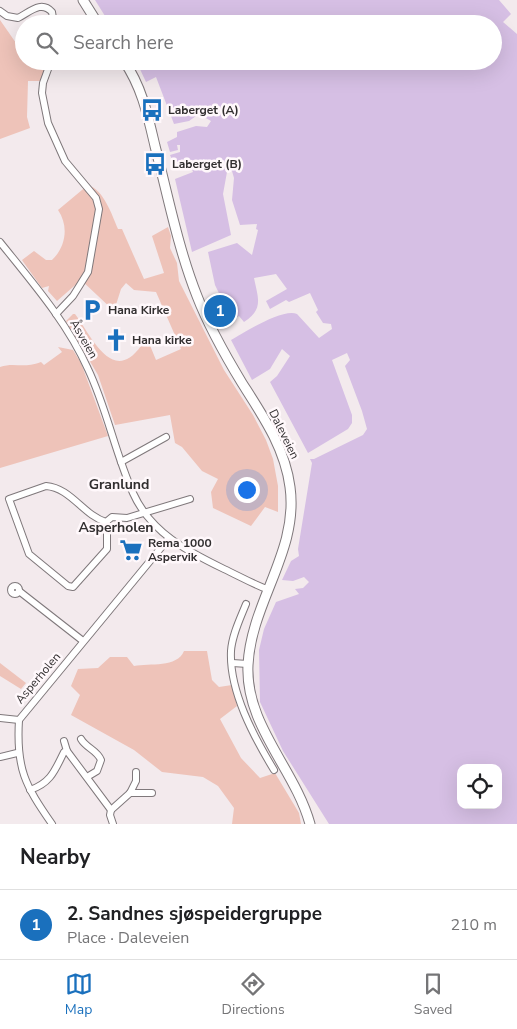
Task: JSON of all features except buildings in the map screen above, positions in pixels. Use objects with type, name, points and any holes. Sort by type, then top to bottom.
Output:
[{"type":"main road","points":[[83,0],[92,15]]},
{"type":"main road","name":"Daleveien","points":[[129,70],[143,98],[183,255],[196,296],[225,354],[276,438],[285,460],[291,490],[290,525],[283,553],[252,636],[248,664],[253,704],[270,743],[305,809],[310,824]]},
{"type":"street","points":[[23,15],[38,5],[43,5],[52,12],[52,15]]},
{"type":"street","points":[[0,11],[15,17]]},
{"type":"street","points":[[48,70],[43,83],[42,92],[48,123],[65,161],[96,198],[99,209],[88,272],[73,296],[56,314]]},
{"type":"street","name":"Åsveien","points":[[0,242],[71,336],[89,371],[121,462],[134,495],[144,512],[169,538],[200,557],[268,590]]},
{"type":"street","points":[[121,462],[166,437]]},
{"type":"street","points":[[48,486],[63,491],[97,518],[106,522],[108,532],[107,549],[76,584],[71,587],[29,554],[9,499],[48,486]]},
{"type":"street","points":[[106,522],[112,517],[127,518],[190,499]]},
{"type":"street","name":"Asperholen","points":[[52,824],[30,790],[17,754],[19,720],[169,538]]},
{"type":"street","points":[[19,591],[83,641]]},
{"type":"street","points":[[246,604],[231,650],[232,663],[244,712],[274,770]]},
{"type":"street","points":[[232,663],[248,664]]},
{"type":"street","points":[[0,718],[19,720]]},
{"type":"street","points":[[80,739],[85,746],[96,752],[101,760],[100,766],[87,777]]},
{"type":"street","points":[[64,741],[67,752],[111,810]]},
{"type":"street","points":[[30,790],[48,781],[56,770],[64,752],[67,752]]},
{"type":"street","points":[[0,757],[17,754]]},
{"type":"street","points":[[113,824],[110,815],[111,810],[130,793],[136,781],[136,772]]},
{"type":"street","points":[[130,793],[152,793]]},
{"type":"shaded area","points":[[95,0],[499,0],[511,14],[503,22],[517,34],[517,824],[329,824],[283,751],[260,702],[259,650],[264,629],[276,602],[299,594],[295,589],[303,588],[309,582],[304,577],[293,581],[282,580],[291,561],[299,556],[298,549],[312,463],[310,459],[314,459],[363,435],[367,429],[345,366],[350,360],[347,353],[332,360],[352,415],[352,423],[348,429],[308,453],[270,382],[277,376],[290,356],[282,349],[270,369],[252,380],[231,340],[283,314],[297,314],[319,338],[332,329],[331,324],[323,323],[316,312],[318,310],[310,293],[289,302],[286,300],[270,309],[266,301],[287,289],[276,274],[254,278],[258,303],[255,312],[244,322],[239,316],[225,324],[223,320],[230,316],[215,285],[208,252],[237,243],[252,255],[258,230],[256,229],[257,224],[240,225],[232,200],[234,178],[232,171],[227,172],[223,194],[231,235],[192,252],[175,179],[193,172],[190,164],[176,168],[170,155],[180,152],[180,145],[177,145],[178,150],[170,152],[167,142],[177,137],[177,132],[196,126],[207,127],[211,121],[199,114],[189,121],[174,124],[156,77],[146,82],[140,70],[502,70],[502,15],[104,15]]},
{"type":"shaded area","points":[[0,20],[15,42],[15,70],[45,70],[40,81],[28,81],[27,117],[30,128],[0,139]]},
{"type":"shaded area","points":[[88,185],[103,197],[118,229],[122,229],[144,279],[164,273],[152,236],[168,227],[171,236],[170,248],[177,263],[179,281],[224,370],[253,415],[266,440],[273,459],[278,486],[278,512],[265,507],[251,526],[213,508],[211,492],[218,479],[202,471],[182,447],[175,443],[170,415],[115,425],[98,375],[66,321],[75,314],[95,344],[112,359],[121,361],[130,357],[141,346],[141,341],[149,343],[156,360],[181,349],[156,292],[134,290],[126,283],[121,289],[114,311],[81,280],[57,301],[48,291],[49,286],[42,288],[22,260],[34,251],[46,260],[52,260],[57,255],[63,243],[65,229],[58,210]]},
{"type":"shaded area","points":[[58,347],[73,350],[81,363],[108,436],[0,468],[0,367],[29,365],[41,362],[44,365],[62,352]]},
{"type":"shaded area","points":[[184,651],[207,651],[212,680],[219,687],[232,685],[237,706],[220,719],[241,758],[260,778],[275,773],[299,813],[301,824],[232,824],[234,808],[218,786],[203,777],[162,772],[134,750],[71,715],[80,695],[71,686],[78,669],[98,668],[110,657],[127,657],[134,666],[162,664],[175,660]]},
{"type":"shaded area","points":[[0,663],[26,683],[21,689],[0,676]]},
{"type":"place","name":"Laberget (A)","points":[[152,110]]},
{"type":"place","name":"Laberget (B)","points":[[155,164]]},
{"type":"place","name":"Hana Kirke","points":[[92,310]]},
{"type":"place","name":"2. Sandnes sjøspeidergruppe","points":[[220,311]]},
{"type":"place","name":"Hana kirke","points":[[116,340]]},
{"type":"place","name":"Rema 1000 Aspervik","points":[[131,550]]},
{"type":"district","name":"Granlund","points":[[119,484]]},
{"type":"district","name":"Asperholen","points":[[116,527]]}]
